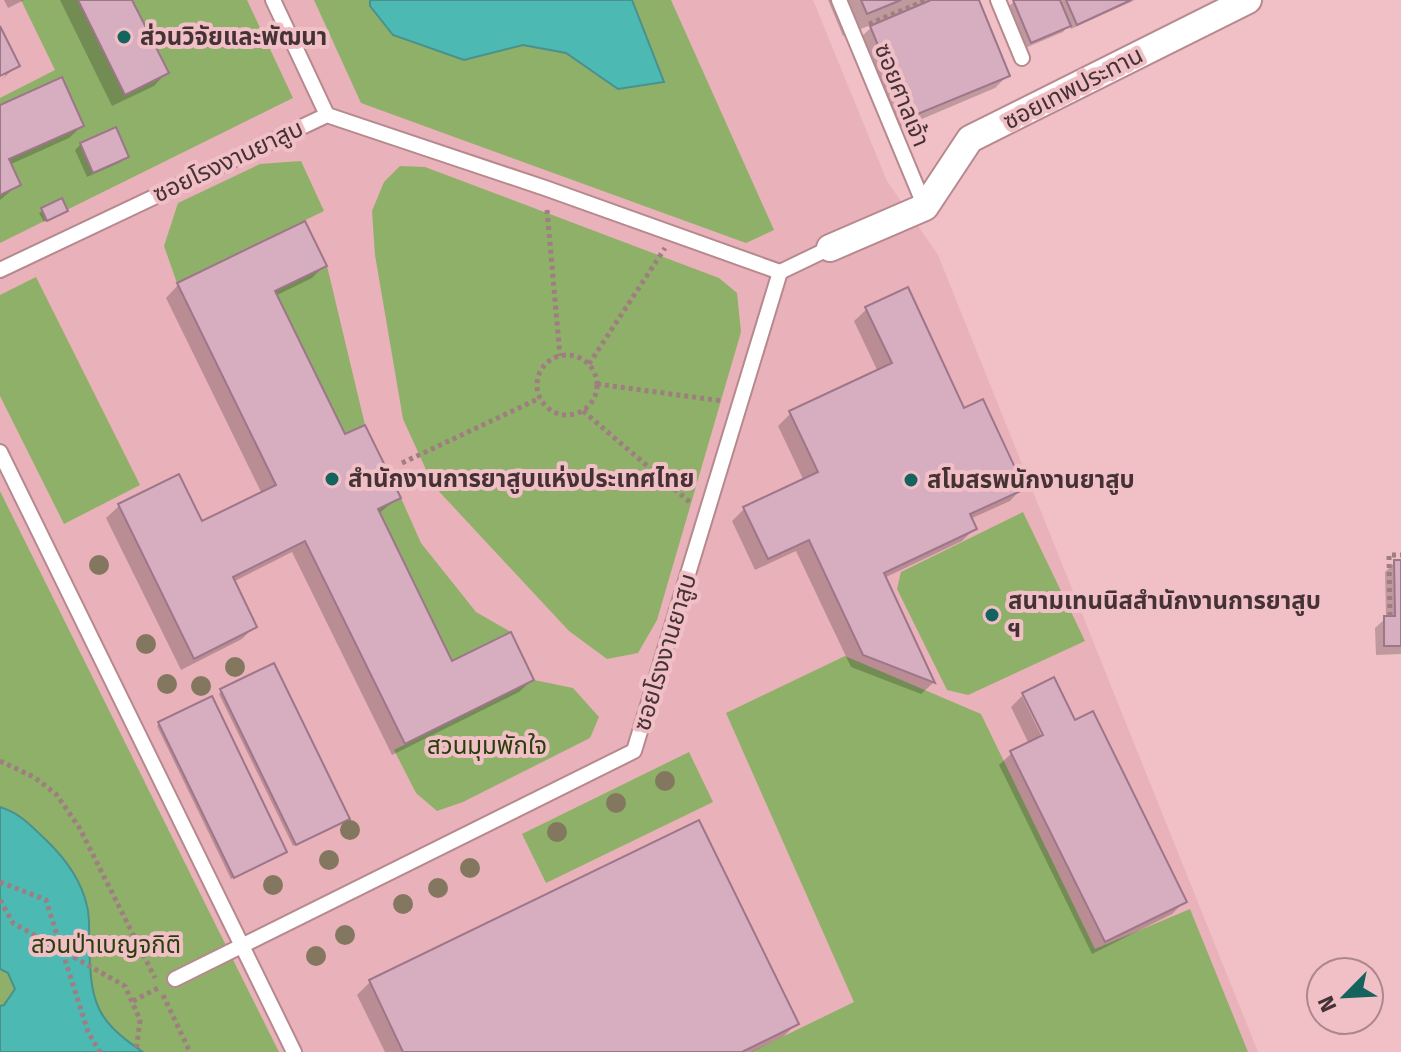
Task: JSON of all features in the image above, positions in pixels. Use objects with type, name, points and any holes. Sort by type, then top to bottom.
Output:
[{"type":"street","name":"ซอยเทพประทาน","points":[[925,207],[970,139],[1248,0]]},
{"type":"street","points":[[830,248],[925,207]]},
{"type":"lane","points":[[273,0],[327,115]]},
{"type":"lane","name":"ซอยศาลเจ้า","points":[[839,0],[925,207]]},
{"type":"lane","points":[[998,0],[1022,58]]},
{"type":"lane","name":"ซอยโรงงานยาสูบ","points":[[0,270],[327,115],[545,188],[780,272],[634,751],[175,979]]},
{"type":"lane","points":[[780,272],[830,248]]},
{"type":"lane","points":[[0,452],[294,1052]]},
{"type":"path","points":[[852,31],[927,0]]},
{"type":"path","points":[[545,188],[560,356]]},
{"type":"path","points":[[589,364],[674,234]]},
{"type":"path","points":[[570,355],[589,364],[597,384],[591,404],[583,411],[564,415],[546,406],[540,398],[537,388],[543,368],[560,356],[570,355]]},
{"type":"path","points":[[597,384],[741,403]]},
{"type":"path","points":[[402,463],[540,398]]},
{"type":"path","points":[[583,411],[706,517]]},
{"type":"path","points":[[1390,616],[1389,555],[1401,555]]},
{"type":"path","points":[[0,761],[34,777],[56,794],[79,827],[190,1052]]},
{"type":"path","points":[[0,882],[46,900],[88,1032],[100,1052]]},
{"type":"path","points":[[0,900],[13,923],[125,986],[140,1020],[136,1052]]},
{"type":"path","points":[[133,1001],[175,979]]},
{"type":"shaded area","points":[[0,0],[813,0],[887,181],[938,255],[1258,1052],[279,1052],[0,491]]},
{"type":"green space","points":[[21,0],[247,0],[293,98],[0,243],[0,98],[55,70]]},
{"type":"green space","points":[[314,0],[671,0],[774,230],[746,243],[361,103]]},
{"type":"green space","points":[[301,161],[324,211],[177,283],[164,246],[178,203],[260,164]]},
{"type":"green space","points":[[400,166],[425,167],[719,278],[737,293],[741,332],[657,620],[638,653],[607,659],[569,631],[433,485],[403,419],[375,255],[372,211],[384,182]]},
{"type":"green space","points":[[327,266],[365,425],[345,434],[275,291]]},
{"type":"green space","points":[[36,277],[140,485],[64,524],[0,396],[0,295]]},
{"type":"green space","name":"สวนป่าเบญจกิติ","points":[[0,491],[279,1052],[0,1052]]},
{"type":"green space","points":[[401,498],[421,543],[476,612],[511,632],[452,661],[378,509]]},
{"type":"green space","name":"สนามเทนนิสสำนักงานการยาสูบ ฯ","points":[[1023,512],[1085,641],[968,695],[947,690],[897,589],[901,572]]},
{"type":"green space","points":[[845,656],[981,714],[1095,949],[1190,909],[1248,1052],[751,1052],[854,1002],[726,713]]},
{"type":"green space","name":"สวนมุมพักใจ","points":[[534,680],[573,688],[599,717],[590,738],[463,802],[437,811],[416,793],[394,750]]},
{"type":"green space","points":[[689,752],[713,802],[546,883],[522,834]]},
{"type":"water","points":[[370,0],[632,0],[664,82],[618,89],[566,53],[523,45],[464,60],[393,35],[370,6]]},
{"type":"water","points":[[0,807],[19,816],[34,829],[71,869],[88,910],[91,979],[98,1006],[114,1029],[143,1052],[0,1052],[0,1006],[15,989],[8,973],[0,969]]},
{"type":"building","name":"ส่วนวิจัยและพัฒนา","points":[[78,0],[132,0],[169,73],[125,95]]},
{"type":"building","points":[[861,0],[901,0],[867,14]]},
{"type":"building","points":[[931,0],[979,0],[1010,76],[908,118],[870,26]]},
{"type":"building","points":[[1013,0],[1060,0],[1071,26],[1031,43]]},
{"type":"building","points":[[1066,0],[1131,0],[1077,25]]},
{"type":"building","points":[[0,26],[20,66],[0,76]]},
{"type":"building","points":[[62,77],[84,126],[9,159],[21,185],[0,195],[0,105]]},
{"type":"building","points":[[116,127],[129,157],[93,173],[80,143]]},
{"type":"building","points":[[62,198],[68,211],[47,221],[41,208]]},
{"type":"building","name":"สำนักงานการยาสูบแห่งประเทศไทย","points":[[305,221],[327,266],[275,291],[345,434],[365,425],[401,498],[378,509],[452,661],[511,632],[534,680],[405,744],[305,541],[233,577],[257,627],[194,659],[118,504],[179,474],[202,521],[276,485],[177,283]]},
{"type":"building","name":"สโมสรพนักงานยาสูบ","points":[[908,287],[964,408],[983,399],[1025,489],[970,514],[977,529],[884,573],[935,683],[863,655],[809,540],[768,559],[743,507],[818,472],[789,411],[892,363],[865,307]]},
{"type":"building","points":[[1394,560],[1401,560],[1401,646],[1384,646],[1384,616],[1395,616]]},
{"type":"building","points":[[274,663],[350,819],[296,845],[220,689]]},
{"type":"building","points":[[1054,677],[1075,720],[1093,711],[1187,902],[1105,942],[1010,751],[1043,735],[1022,693]]},
{"type":"building","points":[[212,696],[287,852],[234,878],[158,722]]},
{"type":"building","points":[[699,820],[799,1024],[742,1052],[403,1052],[369,980]]},
{"type":"place","name":"ส่วนวิจัยและพัฒนา","points":[[124,37]]},
{"type":"place","name":"สำนักงานการยาสูบแห่งประเทศไทย","points":[[332,479]]},
{"type":"place","name":"สโมสรพนักงานยาสูบ","points":[[911,480]]},
{"type":"place","name":"สนามเทนนิสสำนักงานการยาสูบ ฯ","points":[[992,615]]}]
